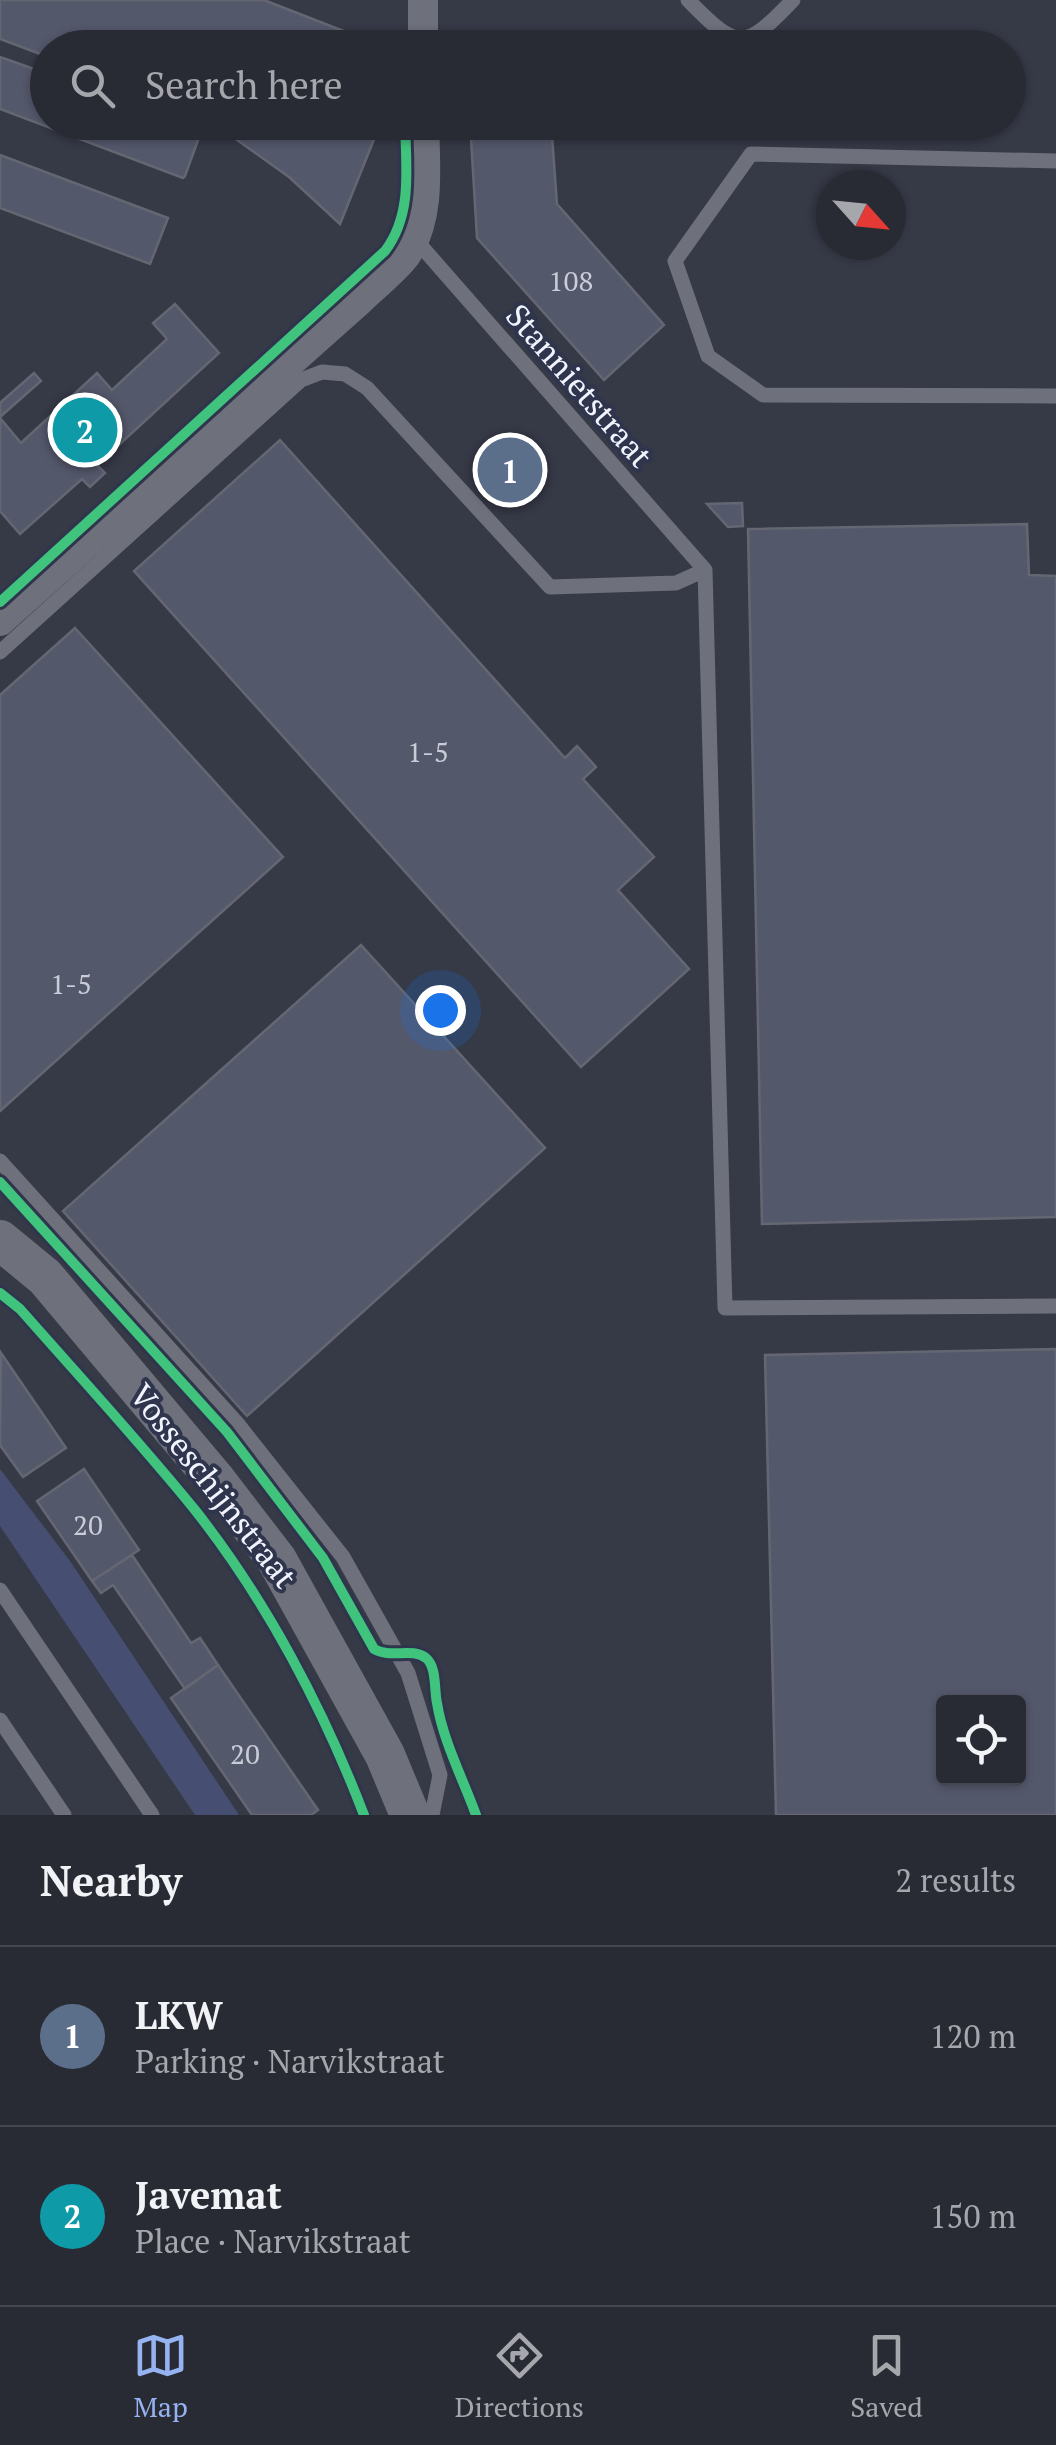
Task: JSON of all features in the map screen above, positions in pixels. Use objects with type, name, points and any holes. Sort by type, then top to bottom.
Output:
[{"type":"street","points":[[423,0],[424,30]]},
{"type":"street","points":[[0,621],[406,255],[422,217],[424,140]]},
{"type":"street","name":"Vosseschijnstraat","points":[[0,1240],[45,1277],[214,1478],[277,1560],[385,1755],[410,1815]]},
{"type":"lane","points":[[688,0],[717,30]]},
{"type":"lane","points":[[764,30],[794,0]]},
{"type":"lane","points":[[1056,161],[751,154],[674,261],[708,356],[762,396],[1056,396]]},
{"type":"lane","name":"Stannietstraat","points":[[413,237],[704,570]]},
{"type":"lane","points":[[0,652],[302,380],[322,372],[345,374],[388,408],[550,587],[676,583],[704,570],[725,1308],[1056,1306]]},
{"type":"lane","points":[[0,1161],[237,1424],[343,1556],[408,1673],[440,1774],[432,1815]]},
{"type":"lane","points":[[0,1590],[152,1815]]},
{"type":"lane","points":[[0,1720],[64,1815]]},
{"type":"shaded area","points":[[0,1469],[70,1561],[239,1815],[195,1815],[0,1526]]},
{"type":"building","points":[[0,0],[264,0],[341,30],[30,30],[30,50],[0,39]]},
{"type":"building","points":[[0,57],[30,68],[30,120],[0,109]]},
{"type":"building","points":[[82,140],[198,140],[183,178]]},
{"type":"building","points":[[237,140],[374,140],[340,224],[289,177]]},
{"type":"building","points":[[471,140],[552,140],[557,204],[664,325],[604,380],[477,238]]},
{"type":"building","points":[[0,155],[168,218],[150,264],[0,208]]},
{"type":"building","points":[[175,304],[219,353],[97,465],[105,473],[90,487],[82,479],[20,534],[0,511],[0,418],[21,443],[97,373],[112,390],[167,339],[153,323]]},
{"type":"building","points":[[34,373],[41,381],[0,417],[0,403]]},
{"type":"building","points":[[280,440],[565,758],[577,746],[596,767],[583,779],[654,857],[618,890],[689,969],[581,1067],[134,571]]},
{"type":"building","points":[[742,503],[743,526],[728,527],[707,504]]},
{"type":"building","points":[[1027,524],[1029,575],[1056,576],[1056,1217],[762,1224],[748,529]]},
{"type":"building","points":[[75,628],[283,857],[0,1111],[0,695]]},
{"type":"building","points":[[361,945],[545,1148],[247,1416],[63,1211]]},
{"type":"building","points":[[1056,1349],[1056,1815],[776,1815],[765,1355]]},
{"type":"building","points":[[1,1353],[66,1448],[23,1477],[0,1445]]},
{"type":"building","points":[[84,1469],[139,1550],[92,1581],[37,1501]]},
{"type":"building","points":[[132,1555],[191,1643],[200,1638],[218,1665],[185,1689],[113,1585],[101,1593],[92,1581]]},
{"type":"building","points":[[218,1665],[318,1810],[311,1815],[252,1815],[171,1698]]},
{"type":"cycle path","points":[[0,602],[385,251],[404,206],[405,140]]},
{"type":"cycle path","points":[[0,1182],[227,1432],[323,1558],[374,1649],[414,1653],[430,1662],[444,1731],[476,1815]]},
{"type":"cycle path","points":[[0,1293],[20,1309],[109,1409],[221,1545],[291,1656],[364,1815]]},
{"type":"place","name":"Javemat","points":[[85,430]]},
{"type":"place","name":"LKW","points":[[510,470]]}]
